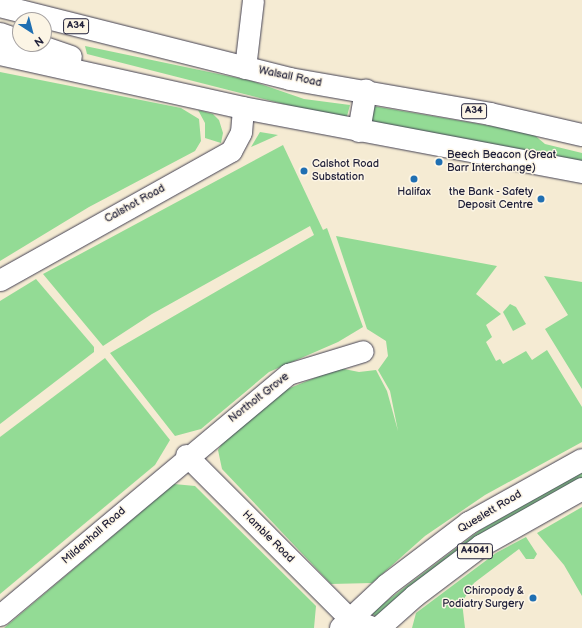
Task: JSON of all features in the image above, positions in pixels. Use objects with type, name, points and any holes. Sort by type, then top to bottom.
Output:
[{"type":"highway","name":"Walsall Road","points":[[0,6],[245,68],[582,135]]},
{"type":"highway","points":[[0,34],[12,38]]},
{"type":"highway","points":[[52,50],[159,87]]},
{"type":"highway","points":[[0,54],[159,87],[243,108],[582,172]]},
{"type":"highway","points":[[359,131],[366,91]]},
{"type":"highway","name":"Queslett Road","points":[[345,623],[424,555],[469,523],[582,460]]},
{"type":"highway","name":"A4041","points":[[379,628],[415,596],[481,546],[582,489]]},
{"type":"street","points":[[245,68],[253,0]]},
{"type":"street","name":"Calshot Road","points":[[0,280],[231,151],[241,132],[243,108]]},
{"type":"street","name":"Northolt Grove","points":[[186,456],[288,374],[363,351]]},
{"type":"street","name":"Mildenhall Road","points":[[0,615],[186,456]]},
{"type":"street","name":"Hamble Road","points":[[186,456],[345,623]]},
{"type":"street","points":[[345,623],[375,628]]},
{"type":"green space","points":[[85,46],[252,81],[304,99],[350,105],[346,120],[87,54]]},
{"type":"green space","points":[[0,72],[181,108],[199,119],[201,141],[195,151],[89,207],[0,261]]},
{"type":"green space","points":[[373,106],[532,133],[545,144],[582,153],[582,164],[456,142],[438,134],[373,123],[370,116]]},
{"type":"green space","points":[[198,110],[213,114],[219,120],[223,133],[221,143],[205,138],[205,123]]},
{"type":"green space","points":[[260,132],[278,135],[251,147]]},
{"type":"green space","points":[[283,145],[323,230],[327,228],[363,327],[338,342],[269,372],[201,429],[175,436],[110,353],[314,235],[310,226],[152,314],[103,346],[43,274]]},
{"type":"green space","points":[[336,236],[497,266],[476,294],[501,314],[486,325],[492,337],[486,342],[496,361],[500,359],[503,364],[526,351],[532,360],[547,350],[582,407],[582,442],[485,495],[425,536],[372,583],[331,584],[222,469],[218,450],[223,442],[285,390],[339,368],[359,372],[376,370],[387,391],[398,431],[390,391],[378,370],[388,356],[386,341],[367,329]]},
{"type":"green space","points":[[544,276],[582,282],[582,389],[545,329],[568,315]]},
{"type":"green space","points":[[36,279],[94,347],[94,352],[0,424],[0,301]]},
{"type":"green space","points":[[510,304],[516,307],[526,324],[513,331],[503,312]]},
{"type":"green space","points":[[105,358],[170,440],[155,465],[0,594],[0,437]]},
{"type":"green space","points":[[582,472],[582,480],[377,617],[371,613],[480,530]]},
{"type":"green space","points":[[174,484],[195,486],[316,606],[314,628],[4,628]]},
{"type":"green space","points":[[582,507],[582,596],[564,565],[537,533]]},
{"type":"green space","points":[[526,537],[537,554],[534,559],[526,559],[519,549],[474,583],[462,602],[465,628],[412,628],[416,613],[496,553]]},
{"type":"place","name":"Beech Beacon (Great Barr Interchange)","points":[[439,162]]},
{"type":"place","name":"Calshot Road Substation","points":[[304,171]]},
{"type":"place","name":"Halifax","points":[[414,179]]},
{"type":"place","name":"the Bank - Safety Deposit Centre","points":[[541,199]]},
{"type":"place","name":"Chiropody & Podiatry Surgery","points":[[533,598]]}]
